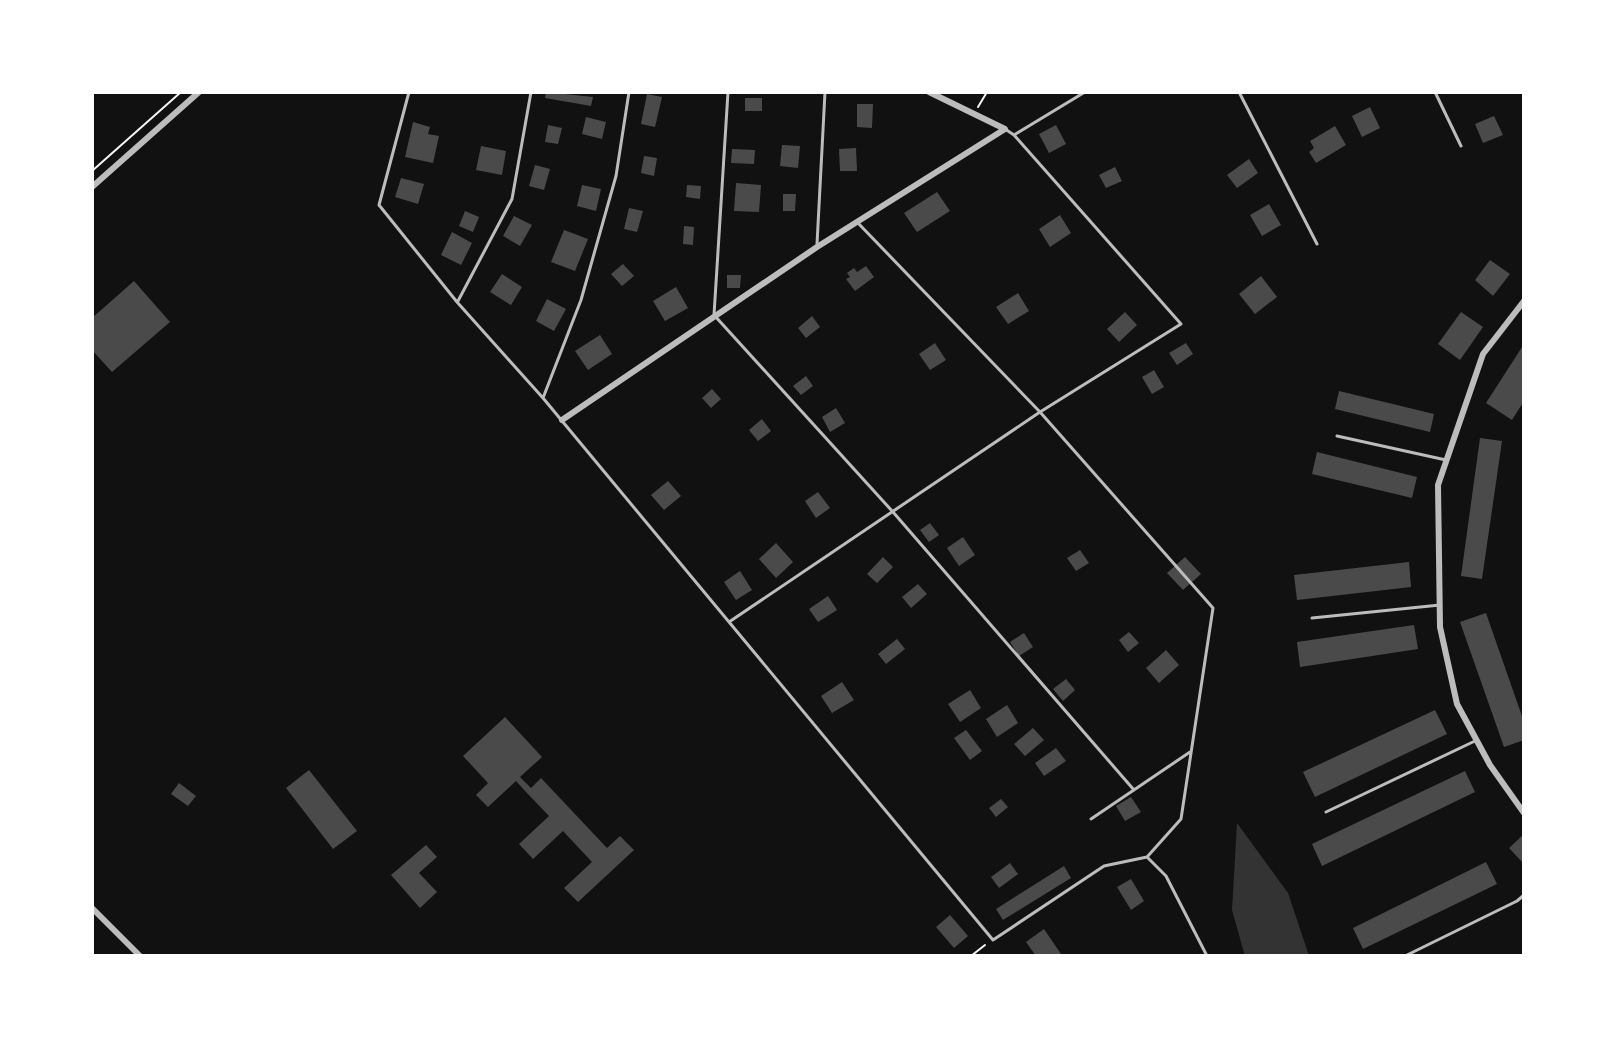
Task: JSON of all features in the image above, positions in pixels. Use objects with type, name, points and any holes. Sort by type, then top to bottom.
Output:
[{"type":"street","points":[[92,187],[199,92]]},
{"type":"street","points":[[929,92],[1005,129]]},
{"type":"street","points":[[562,420],[817,247],[1005,129]]},
{"type":"street","points":[[1524,301],[1483,354],[1438,485],[1440,627],[1457,704],[1490,765],[1524,813]]},
{"type":"street","points":[[92,908],[140,956]]},
{"type":"lane","points":[[409,92],[379,205],[457,302],[562,420],[993,940],[1104,866],[1147,857],[1181,819],[1213,608],[1040,412],[858,222]]},
{"type":"lane","points":[[457,302],[512,199],[531,92]]},
{"type":"lane","points":[[543,398],[581,300],[612,190],[629,92]]},
{"type":"lane","points":[[728,92],[714,315],[893,512],[1134,790]]},
{"type":"lane","points":[[817,247],[825,92]]},
{"type":"lane","points":[[1014,135],[1085,92]]},
{"type":"lane","points":[[1239,92],[1317,244]]},
{"type":"lane","points":[[1435,92],[1461,146]]},
{"type":"lane","points":[[729,622],[1040,412],[1181,324],[1014,135],[1005,129]]},
{"type":"lane","points":[[1337,436],[1446,460]]},
{"type":"lane","points":[[1312,618],[1440,605]]},
{"type":"lane","points":[[1326,812],[1477,740]]},
{"type":"lane","points":[[1091,819],[1190,752]]},
{"type":"lane","points":[[1147,857],[1166,876],[1207,956]]},
{"type":"lane","points":[[1405,956],[1524,895]]},
{"type":"path","points":[[92,171],[181,92]]},
{"type":"path","points":[[974,115],[987,92]]},
{"type":"path","points":[[971,956],[993,940]]},
{"type":"shaded area","points":[[1237,823],[1288,893],[1309,956],[1245,956],[1232,910]]},
{"type":"building","points":[[546,92],[593,97],[591,106],[545,98]]},
{"type":"building","points":[[647,94],[662,97],[655,127],[641,124]]},
{"type":"building","points":[[745,98],[762,98],[762,111],[745,111]]},
{"type":"building","points":[[857,104],[873,104],[872,128],[857,127]]},
{"type":"building","points":[[1370,107],[1380,128],[1362,137],[1352,116]]},
{"type":"building","points":[[1494,116],[1503,135],[1483,143],[1475,124]]},
{"type":"building","points":[[586,117],[606,122],[602,139],[582,134]]},
{"type":"building","points":[[413,122],[430,127],[428,134],[439,136],[433,163],[405,157]]},
{"type":"building","points":[[548,125],[562,128],[558,144],[545,142]]},
{"type":"building","points":[[1056,125],[1066,144],[1049,153],[1039,134]]},
{"type":"building","points":[[1335,126],[1346,145],[1316,163],[1309,152],[1314,148],[1310,141]]},
{"type":"building","points":[[782,145],[800,146],[798,168],[780,166]]},
{"type":"building","points":[[481,146],[506,151],[502,175],[476,170]]},
{"type":"building","points":[[856,148],[857,171],[840,171],[839,149]]},
{"type":"building","points":[[732,149],[755,150],[754,164],[731,163]]},
{"type":"building","points":[[644,156],[657,158],[654,176],[641,173]]},
{"type":"building","points":[[1249,159],[1258,173],[1237,188],[1227,175]]},
{"type":"building","points":[[535,165],[550,169],[544,190],[529,186]]},
{"type":"building","points":[[1115,167],[1122,181],[1106,188],[1099,175]]},
{"type":"building","points":[[401,178],[424,184],[418,204],[395,197]]},
{"type":"building","points":[[736,183],[761,185],[759,212],[734,211]]},
{"type":"building","points":[[582,185],[601,189],[596,211],[577,206]]},
{"type":"building","points":[[687,185],[701,186],[700,199],[686,197]]},
{"type":"building","points":[[937,192],[950,211],[917,232],[904,213]]},
{"type":"building","points":[[783,194],[796,194],[795,211],[783,211]]},
{"type":"building","points":[[1269,204],[1281,225],[1262,236],[1250,215]]},
{"type":"building","points":[[629,208],[643,211],[637,232],[624,229]]},
{"type":"building","points":[[465,211],[479,217],[473,232],[459,226]]},
{"type":"building","points":[[1060,215],[1071,233],[1050,247],[1039,229]]},
{"type":"building","points":[[514,216],[532,225],[520,246],[503,236]]},
{"type":"building","points":[[684,226],[694,227],[693,245],[683,244]]},
{"type":"building","points":[[564,230],[588,239],[575,271],[551,262]]},
{"type":"building","points":[[452,232],[472,243],[461,265],[441,255]]},
{"type":"building","points":[[1490,260],[1510,274],[1493,296],[1475,280]]},
{"type":"building","points":[[623,264],[634,276],[622,286],[611,274]]},
{"type":"building","points":[[866,266],[874,277],[855,291],[846,279],[850,277],[847,273],[854,268],[857,272]]},
{"type":"building","points":[[502,274],[522,287],[511,305],[490,292]]},
{"type":"building","points":[[727,275],[741,275],[740,288],[727,288]]},
{"type":"building","points":[[1261,276],[1277,297],[1255,314],[1239,294]]},
{"type":"building","points":[[134,281],[170,322],[112,372],[92,350],[92,318]]},
{"type":"building","points":[[676,287],[688,308],[665,321],[653,301]]},
{"type":"building","points":[[1018,293],[1029,311],[1008,324],[996,307]]},
{"type":"building","points":[[547,299],[566,309],[554,331],[536,321]]},
{"type":"building","points":[[1125,312],[1137,325],[1119,342],[1107,329]]},
{"type":"building","points":[[1461,312],[1483,327],[1460,360],[1438,344]]},
{"type":"building","points":[[812,316],[820,327],[806,338],[798,328]]},
{"type":"building","points":[[600,335],[612,354],[588,370],[575,351]]},
{"type":"building","points":[[935,343],[946,360],[930,370],[919,354]]},
{"type":"building","points":[[1186,343],[1193,354],[1177,365],[1169,353]]},
{"type":"building","points":[[1524,344],[1524,401],[1512,420],[1486,403]]},
{"type":"building","points":[[1154,370],[1164,387],[1152,394],[1142,377]]},
{"type":"building","points":[[806,376],[813,386],[801,395],[793,386]]},
{"type":"building","points":[[712,389],[721,399],[711,408],[702,398]]},
{"type":"building","points":[[1339,391],[1434,414],[1430,432],[1335,409]]},
{"type":"building","points":[[836,408],[845,423],[830,432],[822,417]]},
{"type":"building","points":[[762,419],[771,431],[758,441],[749,430]]},
{"type":"building","points":[[1480,438],[1502,441],[1482,579],[1461,576]]},
{"type":"building","points":[[1317,452],[1417,477],[1412,498],[1312,474]]},
{"type":"building","points":[[668,481],[681,496],[664,510],[651,495]]},
{"type":"building","points":[[818,492],[830,508],[816,518],[805,501]]},
{"type":"building","points":[[930,523],[939,535],[929,542],[920,530]]},
{"type":"building","points":[[963,537],[975,555],[959,566],[947,548]]},
{"type":"building","points":[[776,543],[793,562],[776,578],[759,559]]},
{"type":"building","points":[[1080,550],[1089,563],[1076,571],[1067,558]]},
{"type":"building","points":[[883,557],[893,567],[877,583],[867,574]]},
{"type":"building","points":[[1185,557],[1201,574],[1183,590],[1167,573]]},
{"type":"building","points":[[1409,562],[1411,587],[1297,600],[1294,575]]},
{"type":"building","points":[[740,571],[752,590],[736,600],[724,582]]},
{"type":"building","points":[[918,584],[927,594],[911,608],[902,597]]},
{"type":"building","points":[[828,596],[837,610],[818,622],[809,609]]},
{"type":"building","points":[[1486,613],[1524,722],[1524,740],[1504,747],[1460,622]]},
{"type":"building","points":[[1414,625],[1418,649],[1300,667],[1297,642]]},
{"type":"building","points":[[1129,632],[1139,643],[1128,652],[1119,640]]},
{"type":"building","points":[[1024,633],[1033,647],[1019,656],[1010,642]]},
{"type":"building","points":[[897,639],[905,649],[886,664],[878,654]]},
{"type":"building","points":[[1166,650],[1179,665],[1159,683],[1146,668]]},
{"type":"building","points":[[1066,679],[1075,690],[1063,701],[1053,689]]},
{"type":"building","points":[[842,682],[854,700],[832,713],[821,696]]},
{"type":"building","points":[[970,690],[981,708],[960,722],[948,704]]},
{"type":"building","points":[[1007,705],[1018,723],[997,737],[986,719]]},
{"type":"building","points":[[1435,710],[1447,734],[1315,797],[1303,772]]},
{"type":"building","points":[[505,717],[542,757],[520,777],[531,788],[541,778],[607,848],[620,836],[634,850],[578,902],[564,888],[592,862],[563,831],[533,859],[519,844],[549,816],[516,781],[488,807],[476,795],[488,783],[463,756]]},
{"type":"building","points":[[1033,728],[1044,740],[1025,756],[1014,744]]},
{"type":"building","points":[[966,730],[982,751],[970,760],[954,738]]},
{"type":"building","points":[[1056,748],[1066,761],[1044,776],[1035,763]]},
{"type":"building","points":[[309,770],[357,831],[333,849],[286,788]]},
{"type":"building","points":[[1465,771],[1475,792],[1322,866],[1312,844]]},
{"type":"building","points":[[179,783],[196,796],[188,806],[171,794]]},
{"type":"building","points":[[1131,797],[1141,812],[1125,821],[1116,806]]},
{"type":"building","points":[[1001,799],[1008,807],[996,817],[989,808]]},
{"type":"building","points":[[1524,834],[1524,864],[1509,848]]},
{"type":"building","points":[[426,845],[437,857],[419,873],[437,892],[420,908],[391,875]]},
{"type":"building","points":[[1486,862],[1497,884],[1363,949],[1353,928]]},
{"type":"building","points":[[1010,863],[1018,874],[999,888],[991,877]]},
{"type":"building","points":[[1064,866],[1071,878],[1003,920],[996,909]]},
{"type":"building","points":[[1131,879],[1144,901],[1131,910],[1117,887]]},
{"type":"building","points":[[950,915],[968,936],[954,948],[936,927]]},
{"type":"building","points":[[1044,929],[1061,954],[1036,956],[1026,942]]}]
